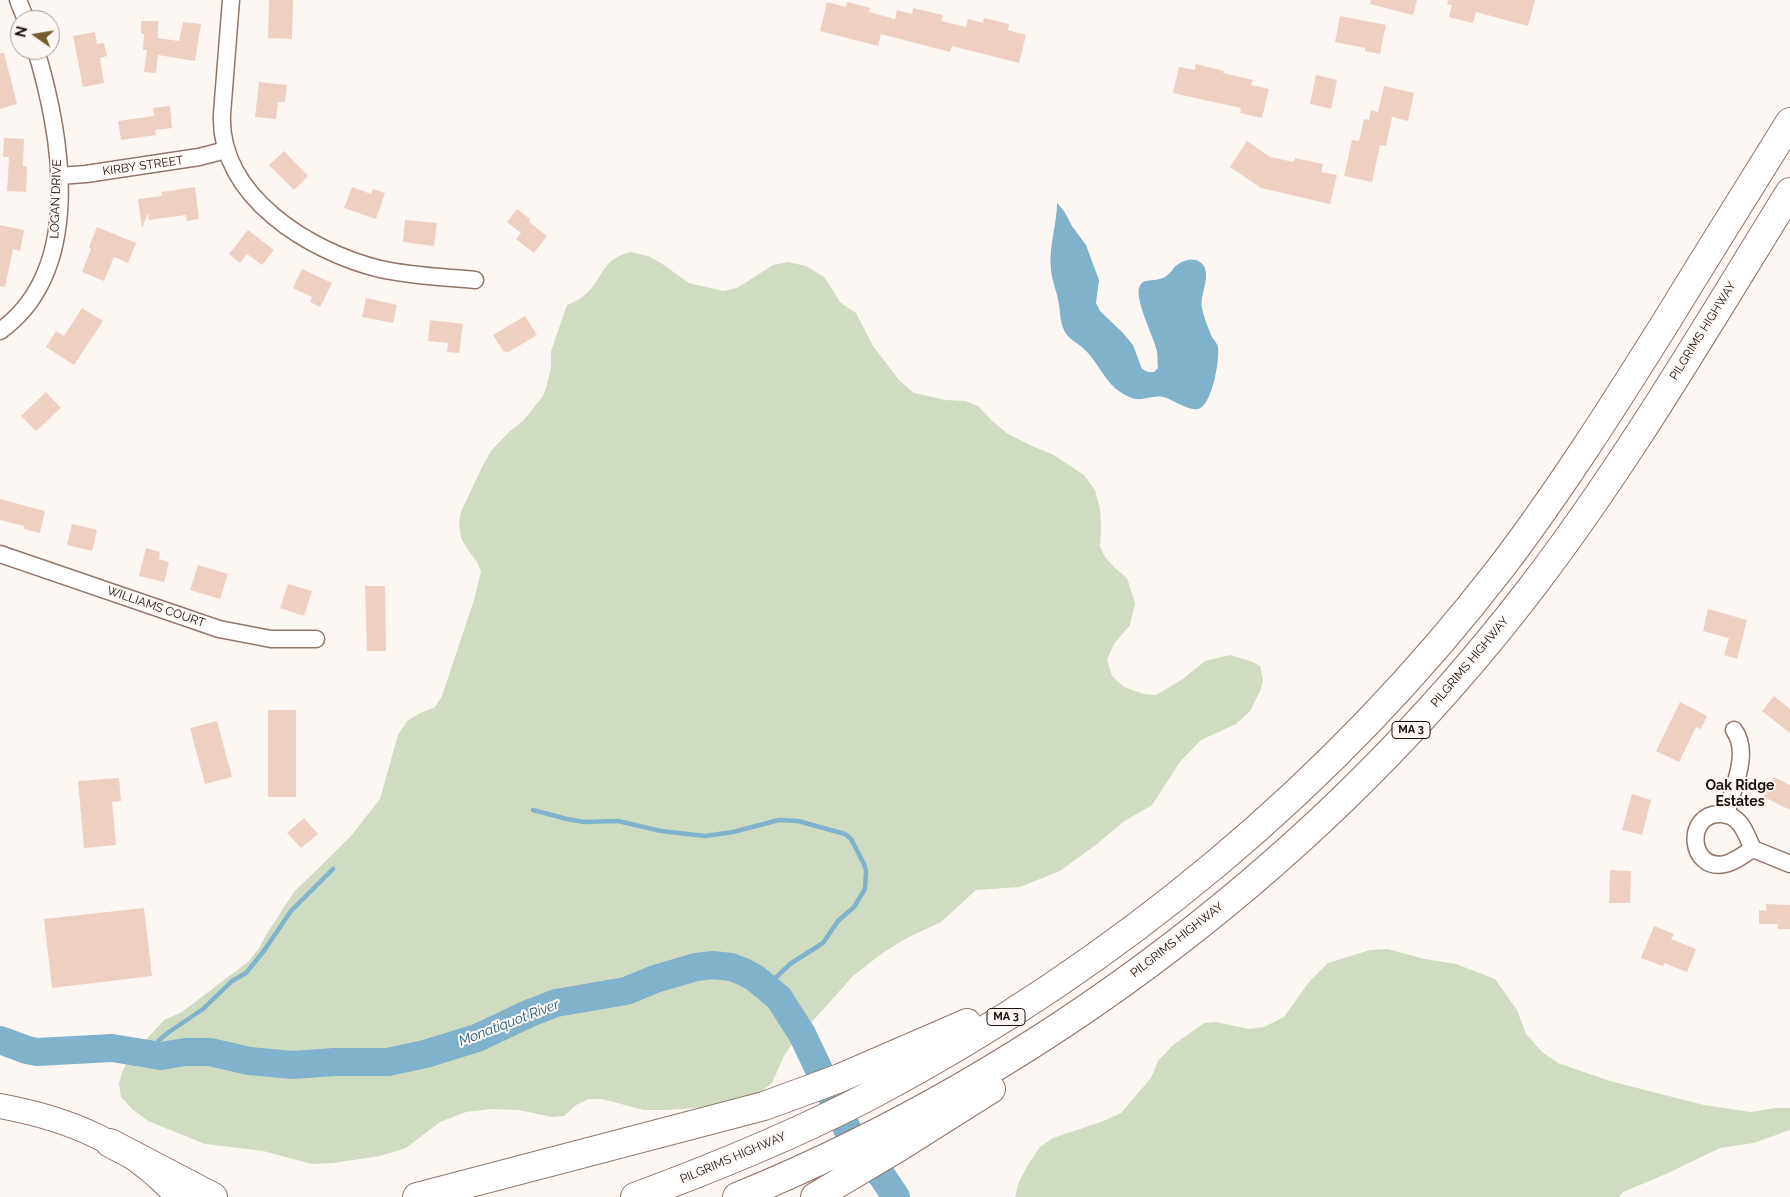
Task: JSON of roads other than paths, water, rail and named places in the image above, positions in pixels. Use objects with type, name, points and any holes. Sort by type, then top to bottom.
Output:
[{"type":"highway","name":"MA 3","points":[[1136,928],[1243,842],[1342,749],[1416,670],[1475,600],[1536,520],[1598,429],[1790,122]]},
{"type":"highway","name":"PILGRIMS HIGHWAY","points":[[894,1138],[990,1070],[1053,1031],[1107,994],[1174,944],[1259,876],[1341,801],[1418,722],[1491,639],[1543,573],[1606,484],[1790,192]]},
{"type":"highway","name":"PILGRIMS HIGHWAY","points":[[635,1197],[708,1169],[802,1128],[870,1095],[974,1037],[1092,961],[1136,928]]},
{"type":"highway","points":[[417,1197],[745,1111],[786,1098],[940,1036],[1008,1003],[1065,972],[1136,928]]},
{"type":"highway","name":"MA 3","points":[[737,1197],[820,1160],[894,1138]]},
{"type":"highway","points":[[825,1192],[894,1138]]},
{"type":"highway","points":[[110,1143],[213,1197]]},
{"type":"main road","points":[[0,1095],[110,1143],[144,1165],[178,1197]]},
{"type":"main road","points":[[0,1106],[58,1119]]},
{"type":"street","points":[[231,0],[222,123],[226,150],[238,177],[255,198],[278,219],[316,244],[344,257],[380,269],[474,280]]},
{"type":"street","name":"LOGAN DRIVE","points":[[0,332],[25,309],[38,289],[48,269],[56,235],[59,176],[47,92],[39,60]]},
{"type":"street","name":"KIRBY STREET","points":[[59,176],[86,174],[199,157],[226,150]]},
{"type":"street","name":"WILLIAMS COURT","points":[[0,554],[220,629],[270,639],[316,639]]},
{"type":"street","points":[[1726,815],[1742,757],[1741,742],[1734,730]]},
{"type":"street","points":[[1752,849],[1724,865],[1710,863],[1701,857],[1695,844],[1695,834],[1705,819],[1712,815],[1726,815],[1734,818],[1740,824],[1752,849],[1790,864]]},
{"type":"water","points":[[1057,203],[1086,245],[1099,280],[1096,303],[1100,311],[1133,345],[1142,369],[1148,372],[1154,372],[1158,368],[1157,354],[1141,307],[1139,290],[1141,284],[1164,277],[1175,266],[1185,261],[1197,260],[1204,266],[1206,278],[1202,308],[1209,330],[1218,346],[1218,353],[1214,381],[1203,406],[1198,409],[1185,407],[1163,397],[1131,398],[1111,385],[1088,352],[1065,333],[1050,262]]},
{"type":"waterway","points":[[533,810],[584,822],[618,821],[661,831],[705,836],[733,832],[779,820],[798,821],[845,834],[851,839],[864,864],[866,871],[865,889],[854,907],[838,921],[823,943],[790,964],[767,986]]},
{"type":"waterway","points":[[151,1055],[159,1040],[203,1009],[232,981],[246,973],[291,911],[333,869]]},
{"type":"waterway","name":"Monatiquot River","points":[[0,1040],[37,1052],[112,1048],[161,1056],[185,1052],[210,1052],[249,1061],[293,1065],[334,1062],[388,1062],[425,1054],[477,1038],[556,1003],[626,991],[655,979],[696,967],[713,965],[731,967],[755,978],[779,998],[802,1034],[851,1137],[896,1197]]},
{"type":"district","name":"Oak Ridge Estates","points":[[1740,794]]}]
